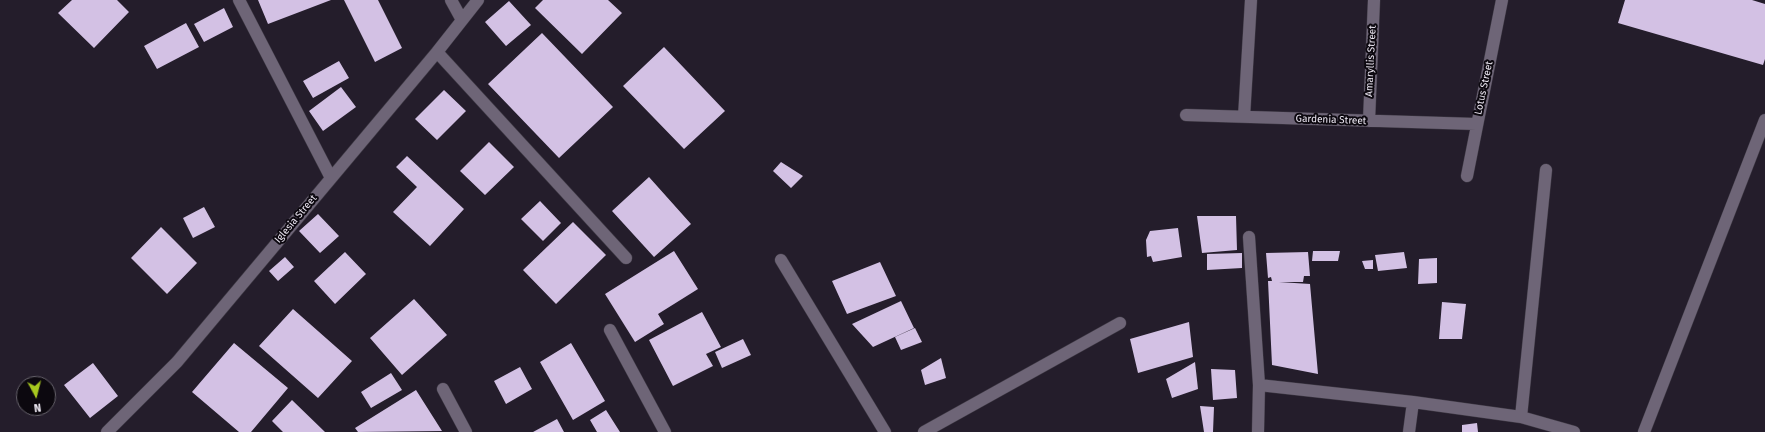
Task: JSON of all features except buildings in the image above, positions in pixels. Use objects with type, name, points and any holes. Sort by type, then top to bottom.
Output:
[{"type":"street","points":[[239,0],[331,178]]},
{"type":"street","points":[[451,0],[462,20]]},
{"type":"street","name":"Iglesia Street","points":[[107,432],[177,362],[437,52],[478,0]]},
{"type":"street","points":[[1244,117],[1251,0]]},
{"type":"street","name":"Amaryllis Street","points":[[1368,121],[1374,0]]},
{"type":"street","name":"Lotus Street","points":[[1467,176],[1476,124],[1502,0]]},
{"type":"street","points":[[437,52],[626,258]]},
{"type":"street","name":"Gardenia Street","points":[[1186,115],[1476,124]]},
{"type":"street","points":[[1644,432],[1765,120]]},
{"type":"street","points":[[1521,417],[1546,170]]},
{"type":"street","points":[[1249,237],[1259,385],[1258,432]]},
{"type":"street","points":[[781,260],[885,432]]},
{"type":"street","points":[[924,432],[1120,323]]},
{"type":"street","points":[[610,330],[665,432]]},
{"type":"street","points":[[1259,385],[1413,402],[1521,417],[1574,432]]},
{"type":"street","points":[[443,389],[466,432]]},
{"type":"street","points":[[1409,432],[1413,402]]}]
